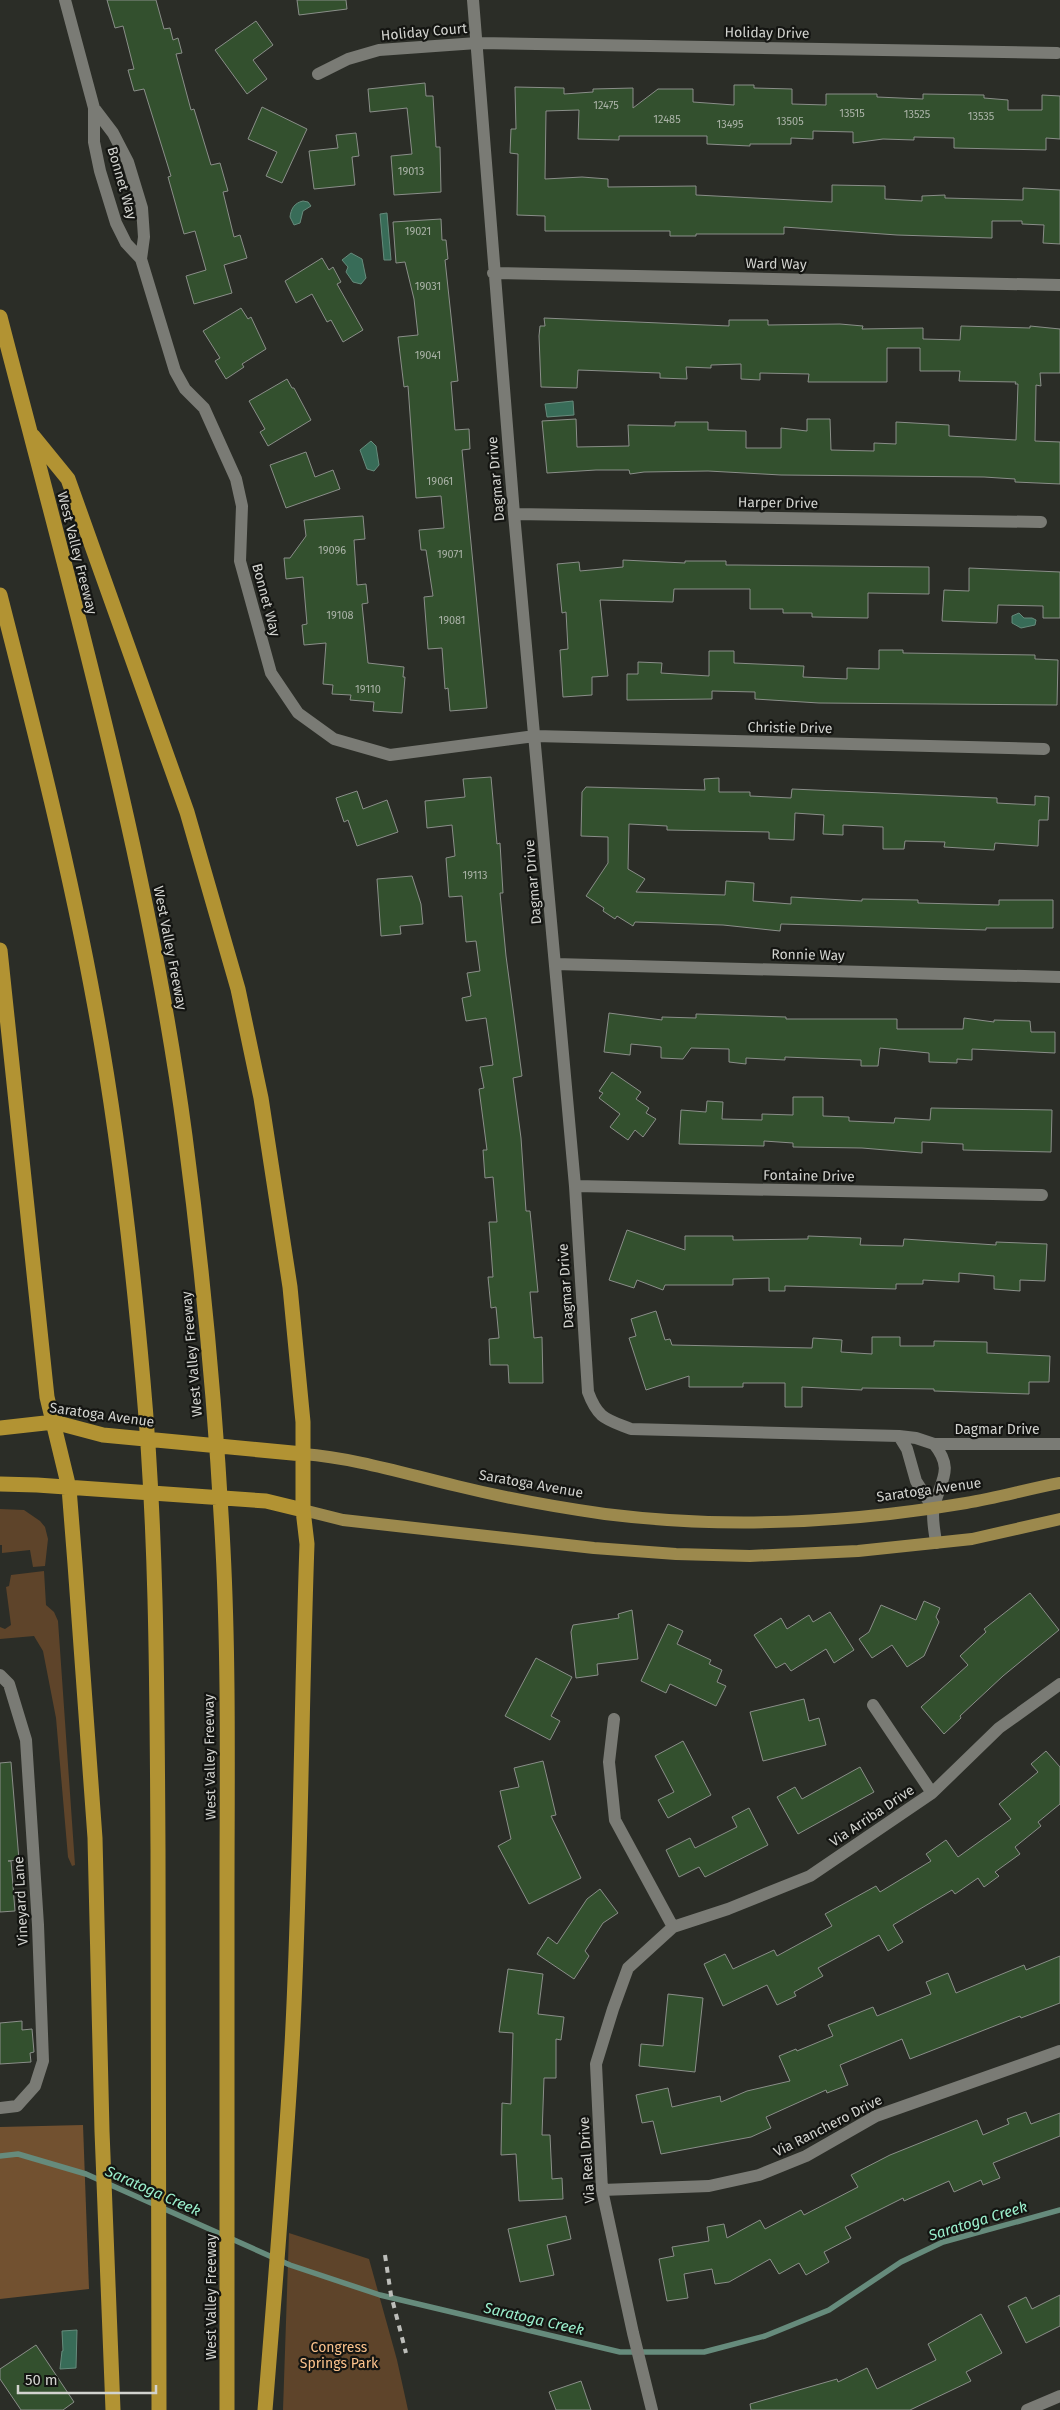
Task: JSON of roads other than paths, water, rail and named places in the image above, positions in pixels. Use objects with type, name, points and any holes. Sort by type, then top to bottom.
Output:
[{"type":"highway","name":"West Valley Freeway","points":[[0,317],[126,814],[159,968],[186,1139],[213,1392],[223,1553],[227,1784],[227,2410]]},
{"type":"highway","points":[[30,432],[68,479],[187,812],[231,963],[251,1047],[281,1219],[298,1360],[303,1422],[303,1510],[307,1541],[298,1889],[282,2224],[265,2410]]},
{"type":"highway","points":[[0,596],[47,781],[76,910],[96,1012],[123,1188],[144,1387],[154,1545],[159,2410]]},
{"type":"highway","points":[[0,950],[47,1397],[68,1488],[94,1838],[102,2131],[114,2410]]},
{"type":"highway","name":"Saratoga Avenue","points":[[0,1428],[54,1422],[103,1435],[302,1454]]},
{"type":"highway","points":[[0,1484],[266,1501],[303,1510]]},
{"type":"main road","name":"Saratoga Avenue","points":[[302,1454],[411,1474],[524,1501],[604,1513],[662,1519],[722,1522],[777,1521],[933,1508],[1060,1483]]},
{"type":"main road","points":[[303,1510],[343,1520],[594,1548],[676,1554],[750,1556],[805,1554],[972,1539],[1060,1519]]},
{"type":"street","name":"Bonnet Way","points":[[66,0],[94,108],[94,142],[100,171],[116,222],[126,243],[141,259]]},
{"type":"street","name":"Dagmar Drive","points":[[473,0],[493,273],[575,1186],[588,1392],[602,1417],[631,1429],[899,1436],[916,1438],[934,1444],[1060,1444]]},
{"type":"street","name":"Holiday Drive","points":[[477,43],[1057,53]]},
{"type":"street","name":"Holiday Court","points":[[318,74],[348,59],[379,50],[477,43]]},
{"type":"street","name":"Bonnet Way","points":[[94,108],[113,133],[128,162],[142,208],[144,237],[141,259],[175,371],[185,389],[204,408],[236,479],[242,506],[240,562],[271,673],[298,713],[334,739],[390,755],[535,736]]},
{"type":"street","name":"Ward Way","points":[[493,273],[1059,285]]},
{"type":"street","name":"Harper Drive","points":[[514,514],[1042,522]]},
{"type":"street","name":"Christie Drive","points":[[535,736],[1044,749]]},
{"type":"street","name":"Ronnie Way","points":[[556,964],[1060,977]]},
{"type":"street","name":"Fontaine Drive","points":[[575,1186],[1042,1195]]},
{"type":"street","name":"Dagmar Drive","points":[[899,1436],[906,1449],[916,1481],[933,1508]]},
{"type":"street","name":"Dagmar Drive","points":[[934,1444],[946,1463],[944,1478],[933,1508],[936,1543]]},
{"type":"street","name":"Vineyard Lane","points":[[0,1675],[9,1684],[26,1740],[38,1925],[42,2061],[35,2086],[16,2106],[0,2108]]},
{"type":"street","name":"Via Arriba Drive","points":[[673,1927],[728,1909],[810,1876],[932,1793],[999,1728],[1060,1684]]},
{"type":"street","points":[[873,1705],[932,1793]]},
{"type":"street","points":[[614,1719],[609,1762],[616,1820],[673,1927]]},
{"type":"street","name":"Via Real Drive","points":[[652,2410],[642,2374],[602,2190],[596,2064],[628,1968],[673,1927]]},
{"type":"street","name":"Via Ranchero Drive","points":[[602,2190],[709,2186],[759,2176],[806,2156],[876,2116],[1060,2051]]},
{"type":"street","points":[[1027,2410],[1060,2396]]},
{"type":"waterway","name":"Saratoga Creek","points":[[0,2156],[18,2154],[86,2174],[290,2265],[380,2295],[620,2352],[704,2352],[765,2336],[829,2310],[901,2262],[943,2242],[1060,2210]]},
{"type":"railway","points":[[385,2255],[391,2295],[406,2353]]},
{"type":"park label","name":"Congress Springs Park","points":[[339,2356]]}]
